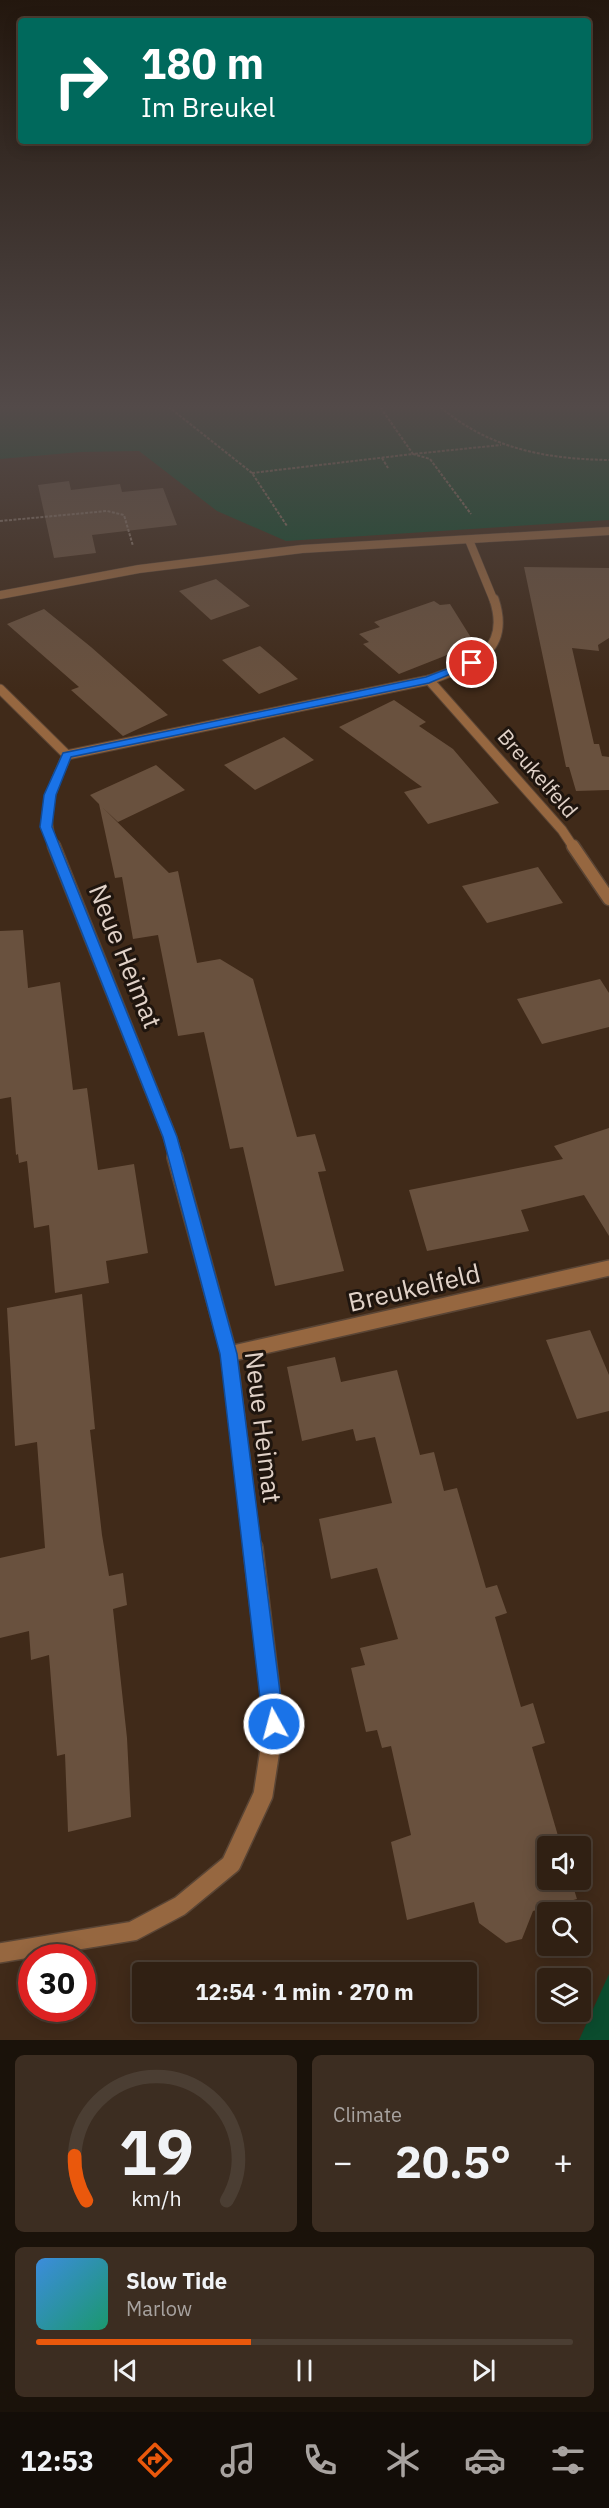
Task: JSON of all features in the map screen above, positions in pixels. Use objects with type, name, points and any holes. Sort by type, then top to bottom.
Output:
[{"type":"street","points":[[0,595],[139,570],[302,549],[609,531]]},
{"type":"street","points":[[0,689],[67,755],[429,680],[472,663],[490,652],[500,636],[500,619],[469,540]]},
{"type":"street","name":"Breukelfeld","points":[[429,680],[561,830],[609,899]]},
{"type":"street","name":"Neue Heimat","points":[[0,1953],[133,1930],[180,1906],[231,1864],[263,1795],[274,1724],[229,1354],[170,1137],[46,827],[50,795],[67,755]]},
{"type":"street","name":"Breukelfeld","points":[[229,1354],[609,1268]]},
{"type":"path","points":[[269,499],[302,549]]},
{"type":"path","points":[[460,499],[489,538]]},
{"type":"path","points":[[0,521],[107,511],[124,515],[139,570]]},
{"type":"green space","points":[[202,499],[609,499],[609,520],[286,541],[217,511]]},
{"type":"green space","points":[[609,1974],[609,2040],[579,2040],[587,2022],[591,2022],[591,2014]]},
{"type":"building","points":[[41,499],[167,499],[177,525],[92,535],[96,553],[54,558]]},
{"type":"building","points":[[524,567],[609,568],[609,638],[598,645],[599,651],[572,648],[594,744],[599,744],[602,756],[609,757],[609,790],[576,791],[569,767],[566,767]]},
{"type":"building","points":[[216,579],[250,606],[211,620],[179,591]]},
{"type":"building","points":[[434,601],[440,605],[450,604],[475,644],[399,674],[363,644],[369,642],[359,634],[380,627],[374,622]]},
{"type":"building","points":[[44,609],[168,715],[123,736],[71,690],[79,687],[7,624]]},
{"type":"building","points":[[260,646],[298,679],[259,694],[222,660]]},
{"type":"building","points":[[394,700],[426,722],[419,726],[453,749],[499,803],[428,824],[404,792],[422,787],[339,727]]},
{"type":"building","points":[[284,737],[314,760],[255,790],[224,765]]},
{"type":"building","points":[[156,765],[185,790],[118,822],[102,807],[169,873],[178,871],[197,963],[220,959],[253,979],[297,1137],[315,1134],[326,1171],[318,1172],[344,1271],[275,1286],[243,1147],[230,1149],[204,1032],[178,1036],[158,935],[133,939],[122,877],[115,878],[99,804],[90,795]]},
{"type":"building","points":[[538,867],[563,903],[487,923],[462,886]]},
{"type":"building","points":[[23,930],[28,988],[60,982],[73,1090],[87,1088],[98,1170],[134,1164],[148,1253],[106,1261],[109,1283],[55,1293],[49,1225],[34,1228],[27,1161],[19,1163],[18,1154],[16,1155],[11,1097],[0,1099],[0,931]]},
{"type":"building","points":[[600,979],[609,993],[609,1027],[542,1044],[517,999]]},
{"type":"building","points":[[609,1128],[609,1236],[584,1195],[521,1210],[529,1231],[427,1251],[409,1190],[563,1159],[554,1146]]},
{"type":"building","points":[[82,1294],[95,1429],[90,1430],[102,1535],[109,1576],[123,1573],[127,1605],[113,1609],[127,1738],[131,1817],[68,1832],[65,1754],[57,1756],[49,1655],[31,1660],[29,1631],[0,1638],[0,1558],[45,1548],[37,1442],[15,1446],[7,1308]]},
{"type":"building","points":[[590,1330],[609,1375],[609,1411],[577,1419],[546,1340]]},
{"type":"building","points":[[335,1357],[341,1382],[397,1370],[420,1455],[434,1452],[444,1491],[457,1488],[486,1588],[497,1585],[507,1613],[495,1617],[521,1707],[533,1703],[545,1743],[532,1747],[558,1836],[537,1836],[537,1890],[574,1890],[577,1899],[566,1902],[537,1902],[537,1910],[533,1911],[522,1939],[506,1943],[479,1923],[474,1902],[407,1920],[391,1842],[411,1835],[391,1746],[382,1748],[377,1730],[366,1732],[351,1668],[365,1665],[360,1648],[398,1639],[377,1568],[331,1579],[319,1519],[392,1503],[375,1437],[356,1441],[353,1429],[302,1441],[287,1367]]},
{"type":"route","points":[[274,1724],[229,1354],[170,1137],[46,827],[50,795],[67,755],[429,680],[472,663]]}]
